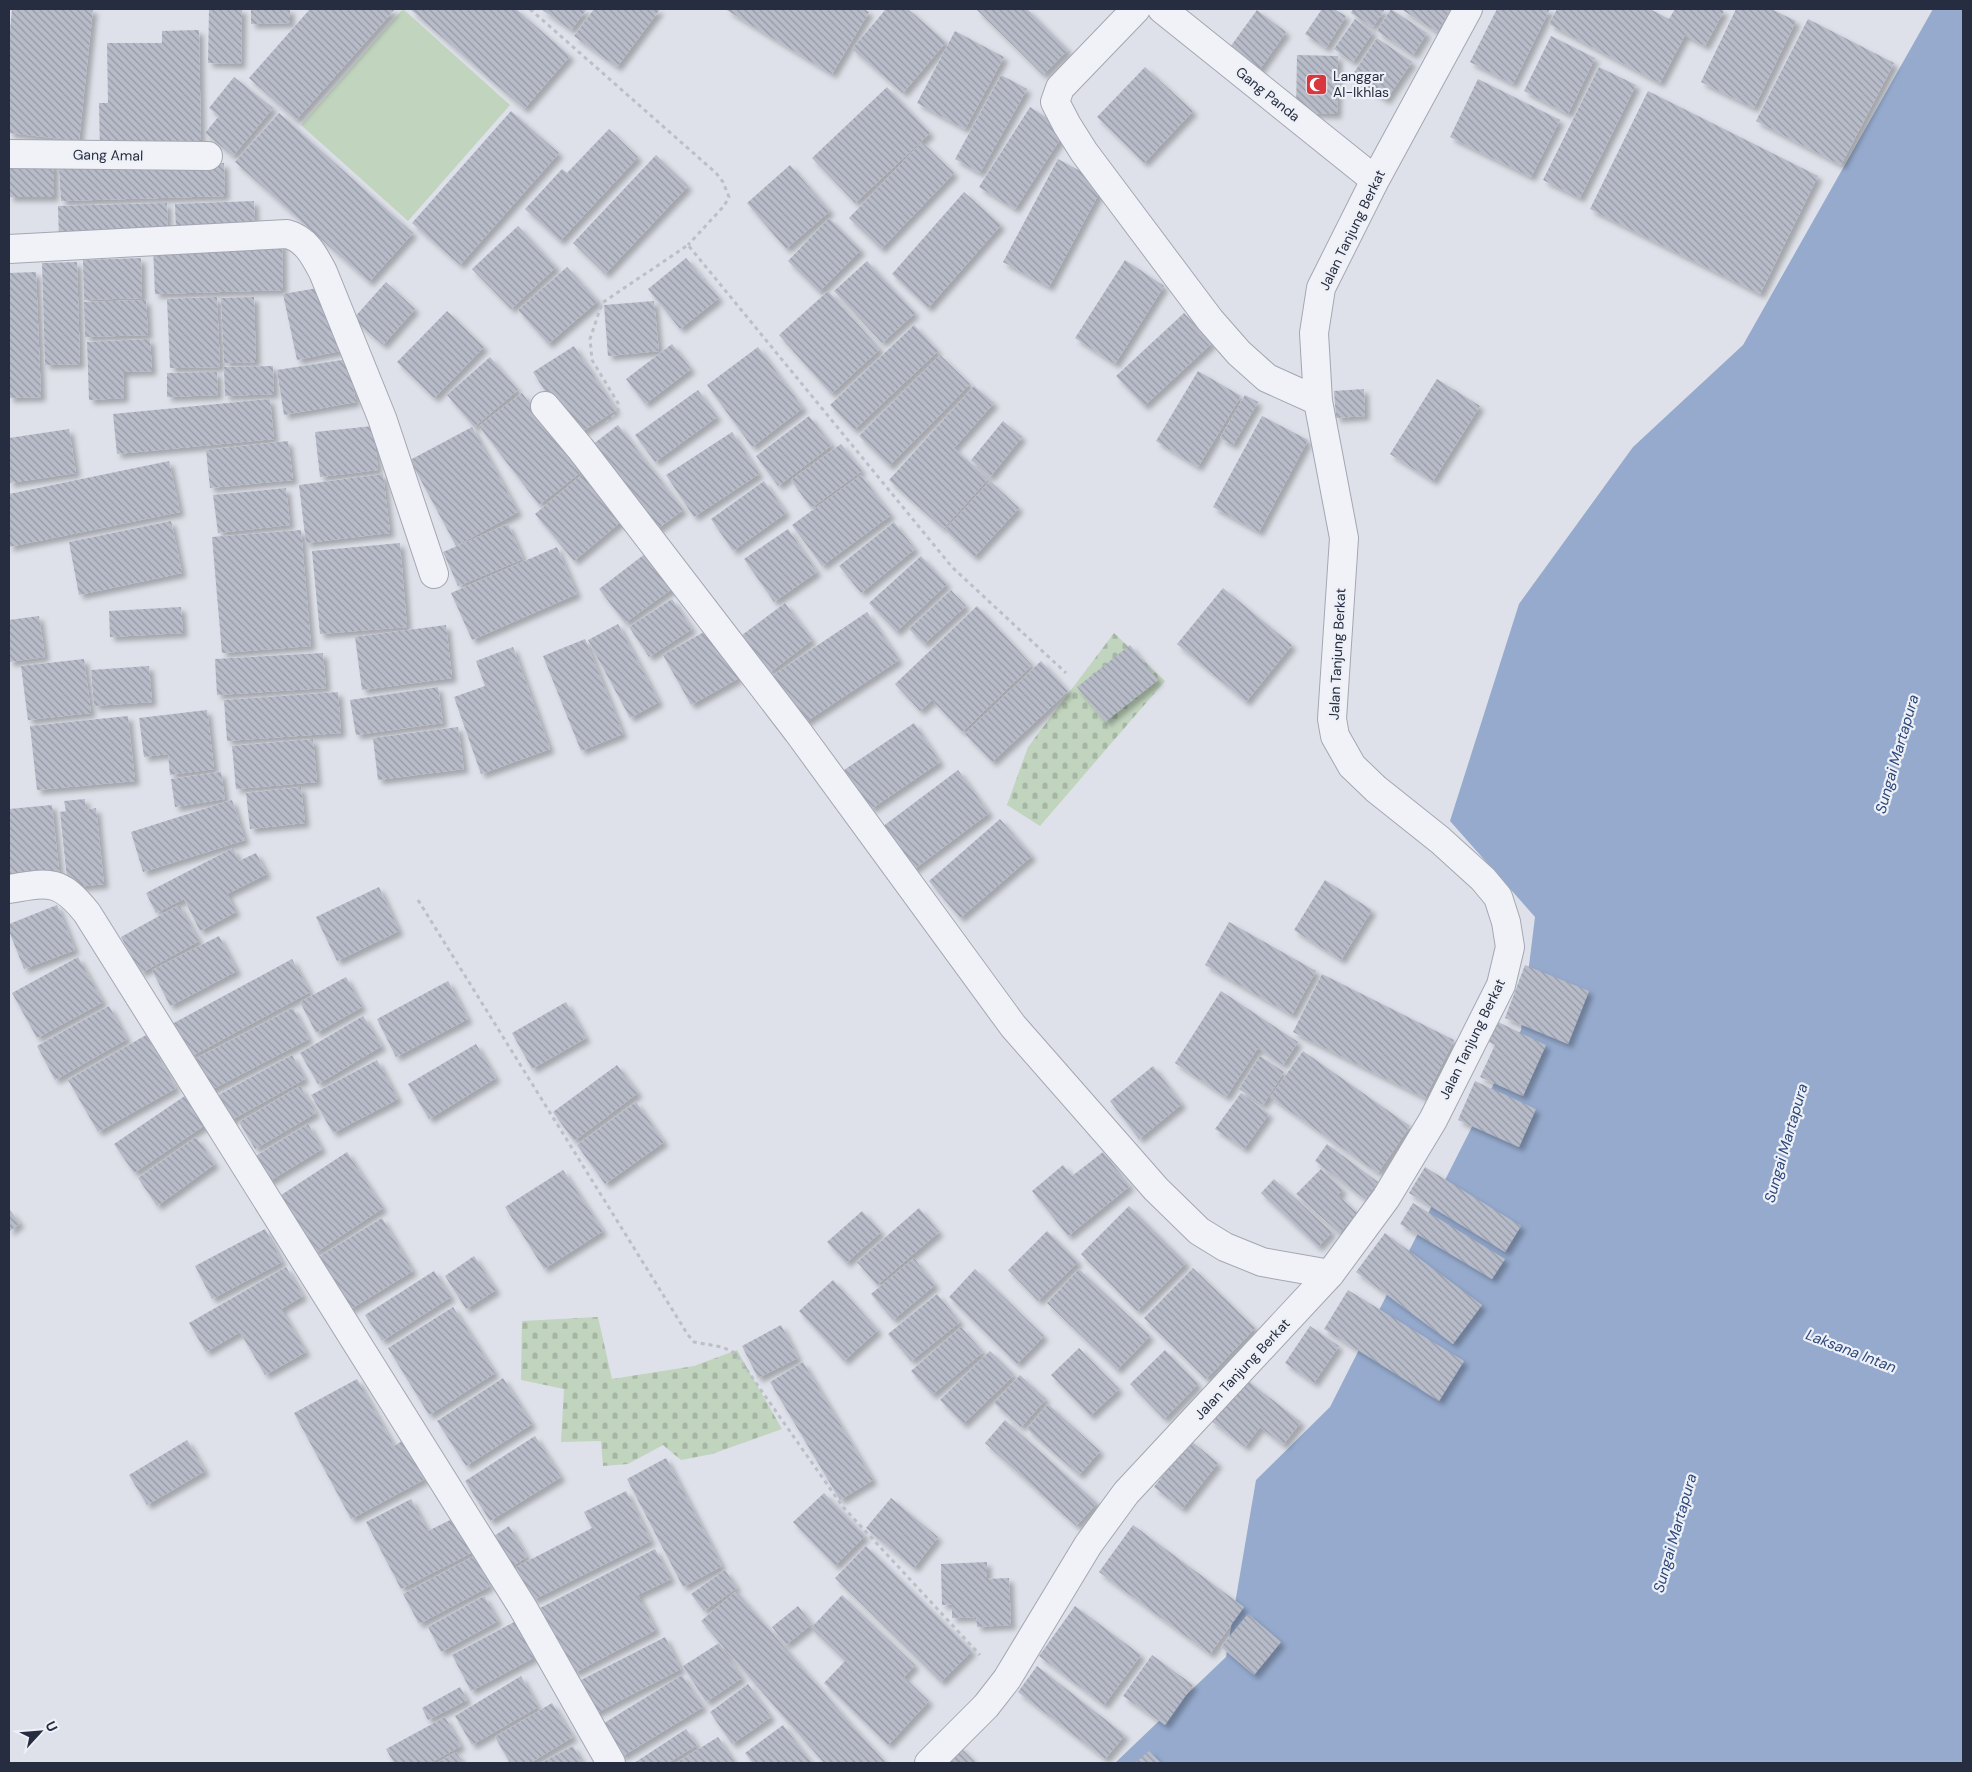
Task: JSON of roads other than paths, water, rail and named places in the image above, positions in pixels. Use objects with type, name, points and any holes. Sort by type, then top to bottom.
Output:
[{"type":"street","points":[[1136,9],[1060,88],[1056,102],[1067,125],[1084,152],[1210,320],[1239,353],[1267,378],[1318,401]]},
{"type":"street","name":"Gang Panda","points":[[1162,9],[1375,180]]},
{"type":"street","name":"Jalan Tanjung Berkat","points":[[929,1763],[986,1706],[1007,1679],[1088,1545],[1126,1493],[1330,1274],[1386,1198],[1433,1120],[1501,985],[1510,947],[1506,922],[1498,897],[1469,866],[1440,840],[1376,789],[1352,766],[1335,736],[1332,719],[1344,538],[1318,401],[1314,333],[1321,288],[1375,180],[1468,9]]},
{"type":"street","name":"Gang Amal","points":[[9,154],[208,156]]},
{"type":"street","points":[[9,249],[287,234],[295,236],[312,250],[323,272],[382,418],[434,574]]},
{"type":"street","points":[[545,406],[580,448],[798,732],[1014,1026],[1156,1189],[1199,1231],[1225,1247],[1262,1262],[1330,1274]]},
{"type":"street","points":[[9,889],[44,883],[58,886],[75,898],[87,913],[523,1608],[611,1763]]},
{"type":"water","points":[[1933,9],[1963,9],[1963,1763],[1115,1763],[1226,1657],[1256,1480],[1330,1407],[1521,1030],[1535,917],[1450,821],[1519,604],[1633,447],[1743,345]]},
{"type":"place","name":"Langgar Al-Ikhlas","points":[[1317,84]]},
{"type":"water label","name":"Sungai Martapura","points":[[1897,754]]},
{"type":"water label","name":"Sungai Martapura","points":[[1786,1143]]},
{"type":"water label","name":"Laksana Intan","points":[[1851,1351]]},
{"type":"water label","name":"Sungai Martapura","points":[[1675,1533]]}]
